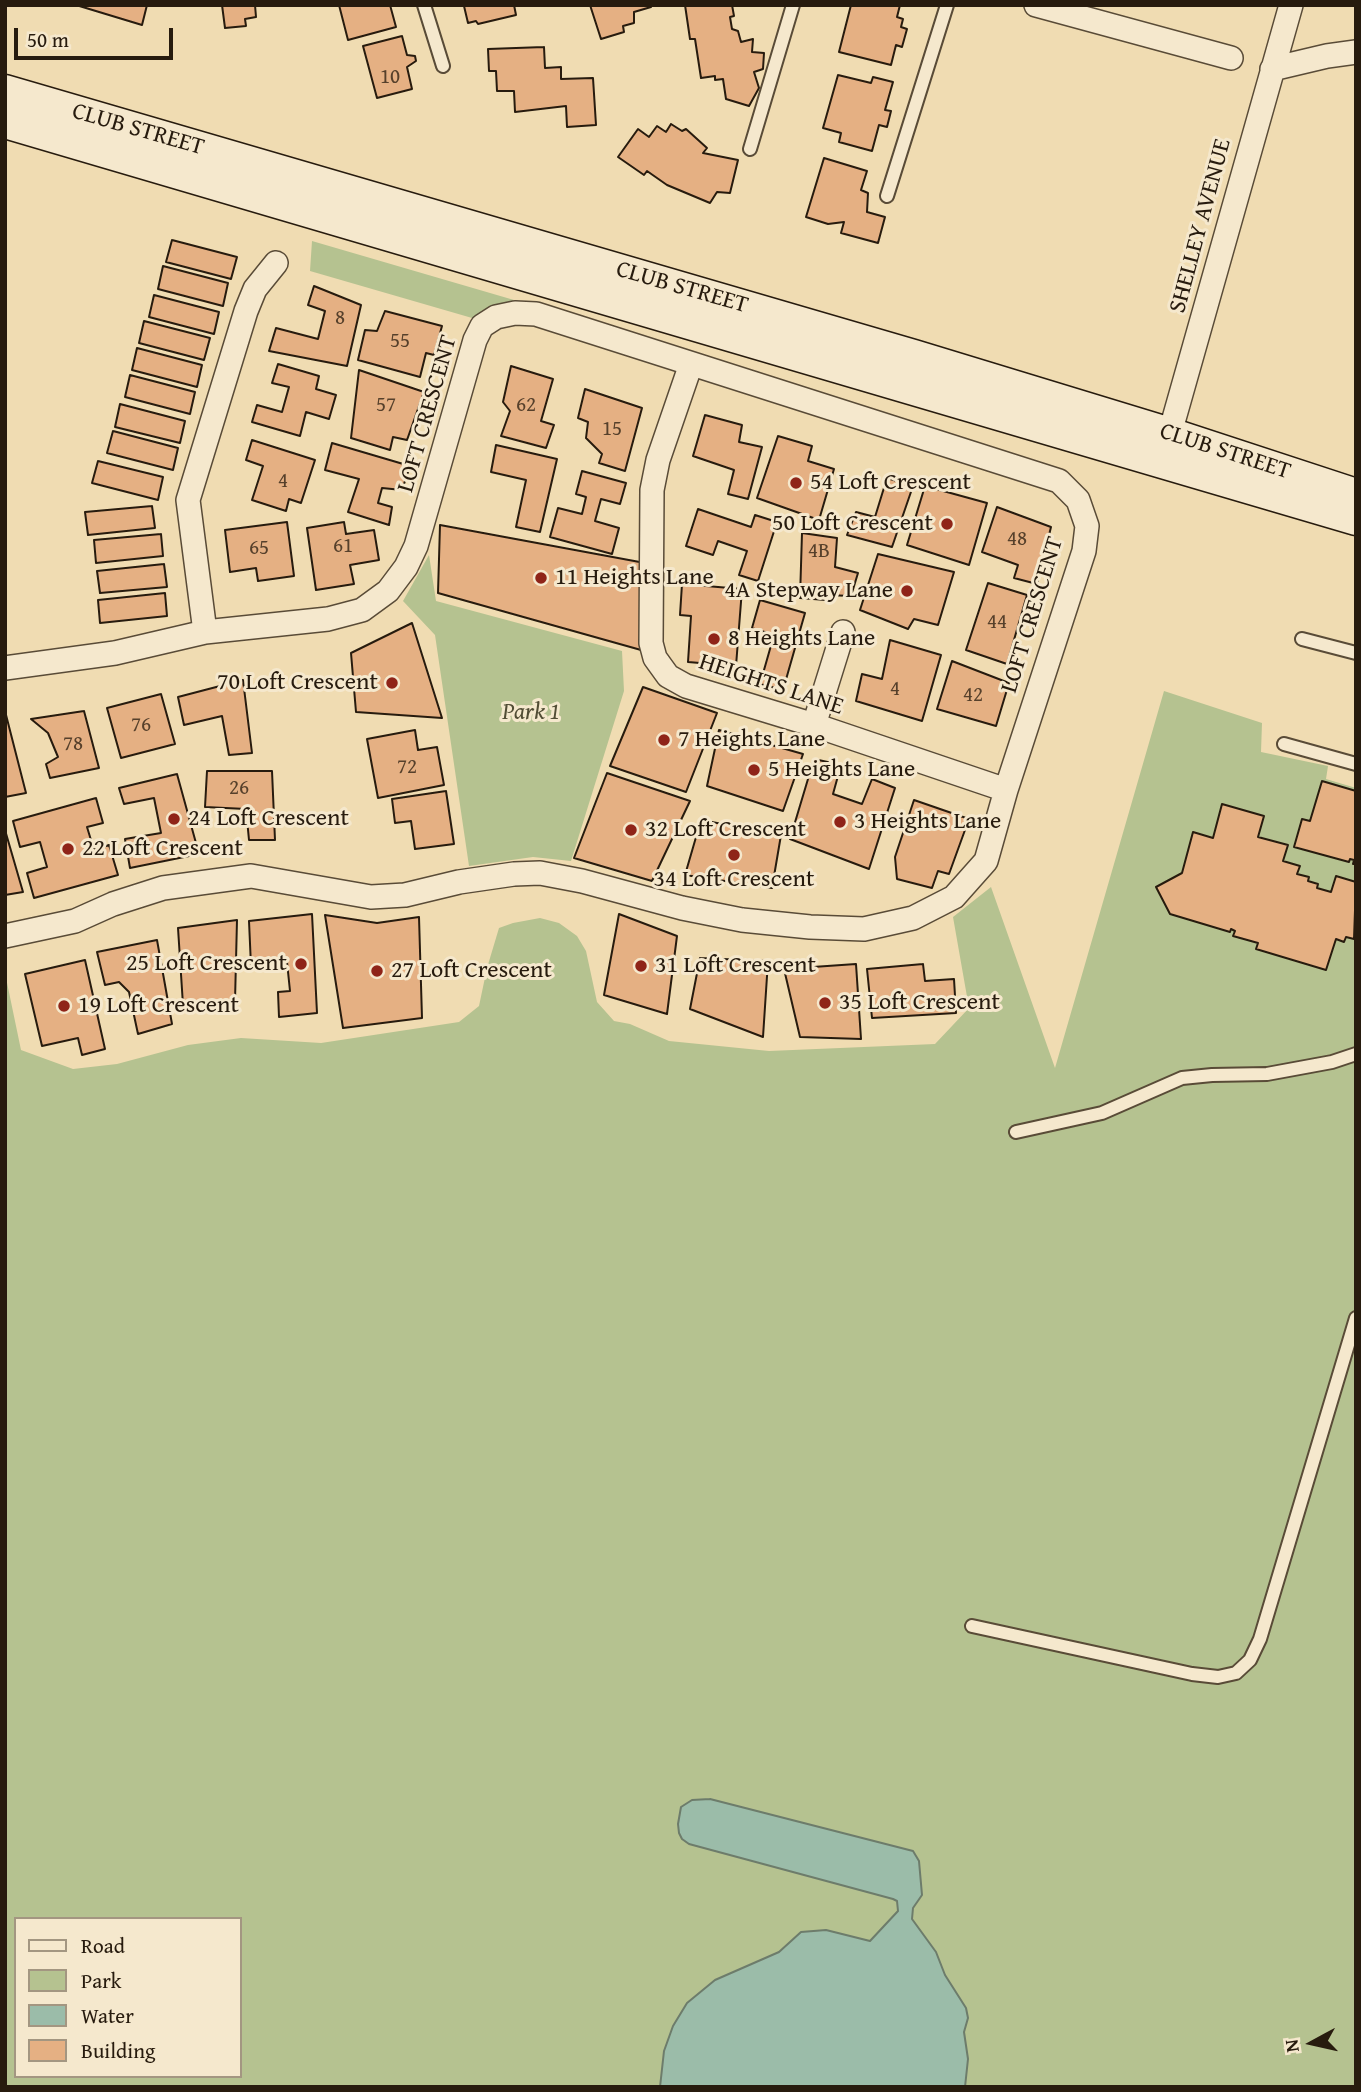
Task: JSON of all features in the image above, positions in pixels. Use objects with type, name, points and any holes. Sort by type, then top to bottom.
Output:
[{"type":"main road","name":"CLUB STREET","points":[[5,91],[914,356],[1356,519]]},
{"type":"main road","name":"CLUB STREET","points":[[5,122],[1166,448],[1356,495]]},
{"type":"street","points":[[1036,5],[1231,58]]},
{"type":"street","name":"SHELLEY AVENUE","points":[[1166,448],[1291,5]]},
{"type":"street","points":[[1272,69],[1356,52]]},
{"type":"street","points":[[205,632],[188,500],[246,311],[255,289],[276,262]]},
{"type":"street","name":"LOFT CRESCENT","points":[[5,668],[115,653],[205,632],[328,619],[362,610],[388,591],[405,568],[416,546],[475,340],[482,326],[496,317],[515,313],[536,314],[1059,481],[1078,500],[1087,526],[1084,551],[1006,790],[986,861],[954,897],[914,918],[864,929],[742,920],[682,908],[582,880],[541,873],[514,874],[405,895],[371,897],[251,876],[163,888],[75,921],[5,936]]},
{"type":"street","name":"HEIGHTS LANE","points":[[691,364],[658,460],[652,491],[651,643],[655,658],[668,676],[686,686],[814,725],[1006,790]]},
{"type":"street","points":[[814,725],[843,632]]},
{"type":"lane","points":[[424,5],[443,66]]},
{"type":"lane","points":[[750,149],[793,5]]},
{"type":"lane","points":[[887,196],[947,5]]},
{"type":"lane","points":[[1302,639],[1356,653]]},
{"type":"lane","points":[[1284,744],[1356,764]]},
{"type":"lane","points":[[1016,1132],[1102,1113],[1182,1078],[1212,1074],[1267,1074],[1332,1062],[1356,1054]]},
{"type":"lane","points":[[972,1626],[1192,1674],[1218,1677],[1236,1672],[1250,1660],[1260,1639],[1356,1318]]},
{"type":"green space","points":[[312,241],[514,300],[479,320],[310,271]]},
{"type":"green space","name":"Park 1","points":[[429,555],[436,601],[622,651],[624,691],[571,861],[533,857],[469,866],[435,635],[403,601]]},
{"type":"green space","points":[[1164,691],[1262,723],[1261,752],[1328,766],[1326,779],[1356,788],[1356,2087],[5,2087],[5,973],[21,1050],[73,1069],[117,1064],[188,1045],[241,1038],[321,1043],[459,1022],[479,1006],[499,928],[540,918],[559,923],[577,936],[586,951],[597,1002],[614,1021],[630,1024],[669,1041],[769,1051],[935,1044],[969,1008],[953,917],[991,887],[1055,1068]]},
{"type":"water","points":[[710,1799],[913,1851],[919,1861],[922,1895],[913,1908],[912,1919],[936,1952],[945,1975],[966,2008],[968,2018],[964,2032],[968,2059],[965,2087],[660,2087],[664,2051],[673,2026],[687,2003],[715,1980],[779,1952],[801,1932],[826,1930],[870,1941],[898,1911],[897,1901],[893,1899],[689,1844],[679,1833],[681,1807],[692,1800]]},
{"type":"building","points":[[76,5],[147,5],[142,25]]},
{"type":"building","points":[[222,5],[255,5],[256,17],[245,19],[246,26],[225,28]]},
{"type":"building","points":[[339,5],[390,5],[396,27],[348,40]]},
{"type":"building","points":[[514,5],[516,15],[478,24],[476,21],[468,23],[464,6]]},
{"type":"building","points":[[590,5],[651,7],[634,12],[634,23],[623,26],[624,32],[601,39]]},
{"type":"building","points":[[685,5],[732,5],[732,29],[738,31],[741,42],[753,39],[752,52],[764,53],[763,69],[754,72],[759,88],[749,106],[726,99],[723,79],[715,80],[715,76],[701,78],[695,39],[690,39]]},
{"type":"building","points":[[851,5],[900,5],[897,17],[903,19],[901,27],[907,29],[902,47],[896,45],[891,65],[839,52]]},
{"type":"building","points":[[402,36],[407,55],[415,56],[416,61],[407,67],[412,89],[377,98],[363,46]]},
{"type":"building","points":[[544,47],[545,68],[561,67],[561,79],[593,78],[596,125],[567,127],[566,106],[515,112],[514,91],[497,91],[496,71],[489,71],[488,49]]},
{"type":"building","points":[[838,75],[871,83],[873,77],[893,82],[885,110],[891,111],[887,127],[879,125],[872,151],[839,142],[841,133],[823,128]]},
{"type":"building","points":[[671,124],[682,131],[686,129],[707,148],[703,153],[738,160],[730,193],[717,192],[710,203],[667,185],[647,171],[644,175],[618,157],[638,129],[649,137],[657,126],[666,132]]},
{"type":"building","points":[[824,158],[867,171],[861,190],[868,193],[867,212],[885,217],[878,243],[841,233],[844,222],[828,224],[806,217]]},
{"type":"building","points":[[172,240],[237,257],[231,279],[166,262]]},
{"type":"building","points":[[163,266],[228,283],[223,306],[158,289]]},
{"type":"building","points":[[314,286],[361,305],[347,366],[269,351],[276,328],[318,339],[325,311],[308,305]]},
{"type":"building","points":[[154,295],[219,312],[214,334],[149,317]]},
{"type":"building","points":[[385,311],[442,326],[434,355],[426,353],[420,377],[358,360],[365,330],[377,331]]},
{"type":"building","points":[[144,321],[210,338],[204,360],[139,343]]},
{"type":"building","points":[[137,348],[202,365],[197,387],[132,370]]},
{"type":"building","points":[[278,364],[319,376],[316,389],[336,395],[329,419],[306,412],[300,436],[252,422],[257,405],[282,412],[289,387],[272,383]]},
{"type":"building","points":[[511,366],[553,379],[541,421],[554,425],[546,448],[501,436],[510,411],[503,402]]},
{"type":"building","points":[[359,370],[424,392],[407,440],[393,437],[390,450],[351,438]]},
{"type":"building","points":[[130,375],[195,392],[190,414],[125,397]]},
{"type":"building","points":[[585,389],[642,408],[625,471],[599,463],[602,454],[586,438],[588,422],[578,418]]},
{"type":"building","points":[[120,404],[185,421],[180,443],[115,427]]},
{"type":"building","points":[[705,415],[742,425],[739,442],[762,447],[748,499],[728,494],[734,470],[693,456]]},
{"type":"building","points":[[113,431],[178,448],[173,470],[107,453]]},
{"type":"building","name":"54 Loft Crescent","points":[[778,436],[812,446],[808,461],[834,469],[819,520],[757,498]]},
{"type":"building","points":[[252,440],[315,460],[301,503],[289,499],[286,511],[252,500],[263,466],[246,460]]},
{"type":"building","points":[[332,443],[410,466],[402,490],[382,488],[378,503],[392,507],[389,525],[348,512],[359,479],[325,470]]},
{"type":"building","points":[[496,445],[557,459],[540,532],[516,527],[526,480],[491,472]]},
{"type":"building","points":[[98,461],[163,477],[158,500],[92,483]]},
{"type":"building","points":[[582,471],[626,483],[620,504],[601,499],[595,521],[619,528],[612,554],[550,537],[558,508],[582,514],[586,497],[576,494]]},
{"type":"building","points":[[887,478],[913,486],[892,547],[847,535],[856,512],[875,517]]},
{"type":"building","name":"50 Loft Crescent","points":[[925,486],[987,503],[969,565],[907,545]]},
{"type":"building","points":[[152,506],[155,528],[88,535],[85,512]]},
{"type":"building","points":[[997,507],[1051,527],[1037,584],[1014,578],[1018,565],[982,552]]},
{"type":"building","points":[[698,509],[751,527],[755,515],[777,522],[758,581],[739,575],[747,551],[718,541],[713,555],[686,546]]},
{"type":"building","points":[[287,522],[294,576],[258,581],[256,568],[230,572],[225,530]]},
{"type":"building","points":[[344,522],[346,534],[374,530],[379,560],[350,565],[354,584],[316,590],[307,528]]},
{"type":"building","name":"11 Heights Lane","points":[[440,525],[645,563],[641,650],[438,593]]},
{"type":"building","points":[[802,533],[837,538],[835,567],[858,573],[851,596],[827,595],[826,600],[800,598]]},
{"type":"building","points":[[161,534],[163,556],[96,563],[94,540]]},
{"type":"building","name":"4A Stepway Lane","points":[[878,554],[954,572],[938,625],[914,619],[908,629],[860,610]]},
{"type":"building","points":[[164,564],[167,587],[100,593],[97,571]]},
{"type":"building","points":[[988,583],[1027,595],[1007,664],[966,650]]},
{"type":"building","name":"8 Heights Lane","points":[[682,584],[742,589],[736,666],[688,662],[691,616],[680,615]]},
{"type":"building","points":[[165,593],[167,616],[100,623],[98,600]]},
{"type":"building","points":[[760,600],[805,613],[783,690],[760,684],[774,635],[752,628]]},
{"type":"building","name":"70 Loft Crescent","points":[[412,623],[442,718],[356,712],[351,653]]},
{"type":"building","points":[[890,640],[941,655],[922,721],[856,701],[862,674],[882,679]]},
{"type":"building","points":[[952,661],[1009,683],[996,726],[937,709]]},
{"type":"building","points":[[243,680],[252,753],[229,755],[222,716],[184,725],[178,697]]},
{"type":"building","name":"7 Heights Lane","points":[[643,687],[717,713],[686,792],[610,766]]},
{"type":"building","points":[[161,694],[175,744],[121,758],[107,708]]},
{"type":"building","points":[[5,711],[26,793],[5,797]]},
{"type":"building","points":[[84,711],[99,768],[50,778],[46,764],[58,757],[48,733],[31,719]]},
{"type":"building","points":[[415,730],[418,750],[437,747],[444,785],[378,798],[367,739]]},
{"type":"building","name":"5 Heights Lane","points":[[719,730],[803,754],[783,811],[707,786]]},
{"type":"building","name":"3 Heights Lane","points":[[814,759],[841,765],[833,794],[862,804],[872,779],[895,788],[869,869],[790,839]]},
{"type":"building","points":[[207,771],[272,771],[275,840],[249,840],[246,809],[205,807]]},
{"type":"building","name":"32 Loft Crescent","points":[[607,773],[690,801],[652,881],[574,858]]},
{"type":"building","name":"24 Loft Crescent","points":[[177,774],[199,854],[130,868],[125,839],[161,833],[154,798],[124,804],[119,788]]},
{"type":"building","points":[[1322,781],[1356,791],[1356,864],[1353,864],[1354,860],[1350,859],[1349,862],[1294,847],[1302,819],[1310,821]]},
{"type":"building","points":[[446,791],[454,844],[415,849],[411,821],[395,823],[392,799]]},
{"type":"building","name":"22 Loft Crescent","points":[[96,798],[103,823],[87,827],[94,850],[109,845],[118,875],[34,898],[27,873],[47,867],[40,842],[20,847],[13,821]]},
{"type":"building","points":[[914,800],[969,819],[949,874],[938,871],[932,888],[897,879],[895,857]]},
{"type":"building","points":[[1222,804],[1264,816],[1258,837],[1288,845],[1283,861],[1300,866],[1297,874],[1309,877],[1308,881],[1318,884],[1317,888],[1331,892],[1336,876],[1356,882],[1354,939],[1346,937],[1344,942],[1336,939],[1326,970],[1256,949],[1258,943],[1233,936],[1235,931],[1231,929],[1230,932],[1170,914],[1156,887],[1182,873],[1193,832],[1213,838]]},
{"type":"building","name":"34 Loft Crescent","points":[[701,820],[781,835],[772,888],[685,875]]},
{"type":"building","points":[[5,830],[23,892],[5,895]]},
{"type":"building","name":"25 Loft Crescent","points":[[312,914],[317,1013],[279,1017],[278,992],[290,991],[287,962],[251,966],[249,921]]},
{"type":"building","name":"31 Loft Crescent","points":[[619,914],[677,936],[667,1014],[604,995]]},
{"type":"building","name":"27 Loft Crescent","points":[[325,915],[377,923],[419,917],[422,1018],[343,1028]]},
{"type":"building","points":[[237,920],[235,1001],[183,1005],[178,928]]},
{"type":"building","points":[[157,940],[172,1024],[138,1034],[129,992],[119,982],[105,985],[97,952]]},
{"type":"building","points":[[700,958],[768,961],[763,1037],[690,1009]]},
{"type":"building","name":"19 Loft Crescent","points":[[85,960],[105,1049],[82,1055],[78,1038],[42,1046],[25,974]]},
{"type":"building","name":"35 Loft Crescent","points":[[856,964],[861,1039],[800,1037],[784,969]]},
{"type":"building","points":[[923,964],[925,981],[954,979],[956,1013],[872,1018],[867,969]]},
{"type":"place","name":"54 Loft Crescent","points":[[796,483]]},
{"type":"place","name":"50 Loft Crescent","points":[[947,524]]},
{"type":"place","name":"11 Heights Lane","points":[[541,578]]},
{"type":"place","name":"4A Stepway Lane","points":[[907,591]]},
{"type":"place","name":"8 Heights Lane","points":[[714,639]]},
{"type":"place","name":"70 Loft Crescent","points":[[392,683]]},
{"type":"place","name":"7 Heights Lane","points":[[664,740]]},
{"type":"place","name":"5 Heights Lane","points":[[754,770]]},
{"type":"place","name":"24 Loft Crescent","points":[[174,819]]},
{"type":"place","name":"3 Heights Lane","points":[[840,822]]},
{"type":"place","name":"32 Loft Crescent","points":[[631,830]]},
{"type":"place","name":"22 Loft Crescent","points":[[68,849]]},
{"type":"place","name":"34 Loft Crescent","points":[[734,855]]},
{"type":"place","name":"25 Loft Crescent","points":[[301,964]]},
{"type":"place","name":"31 Loft Crescent","points":[[641,966]]},
{"type":"place","name":"27 Loft Crescent","points":[[377,971]]},
{"type":"place","name":"35 Loft Crescent","points":[[825,1003]]},
{"type":"place","name":"19 Loft Crescent","points":[[64,1006]]}]
